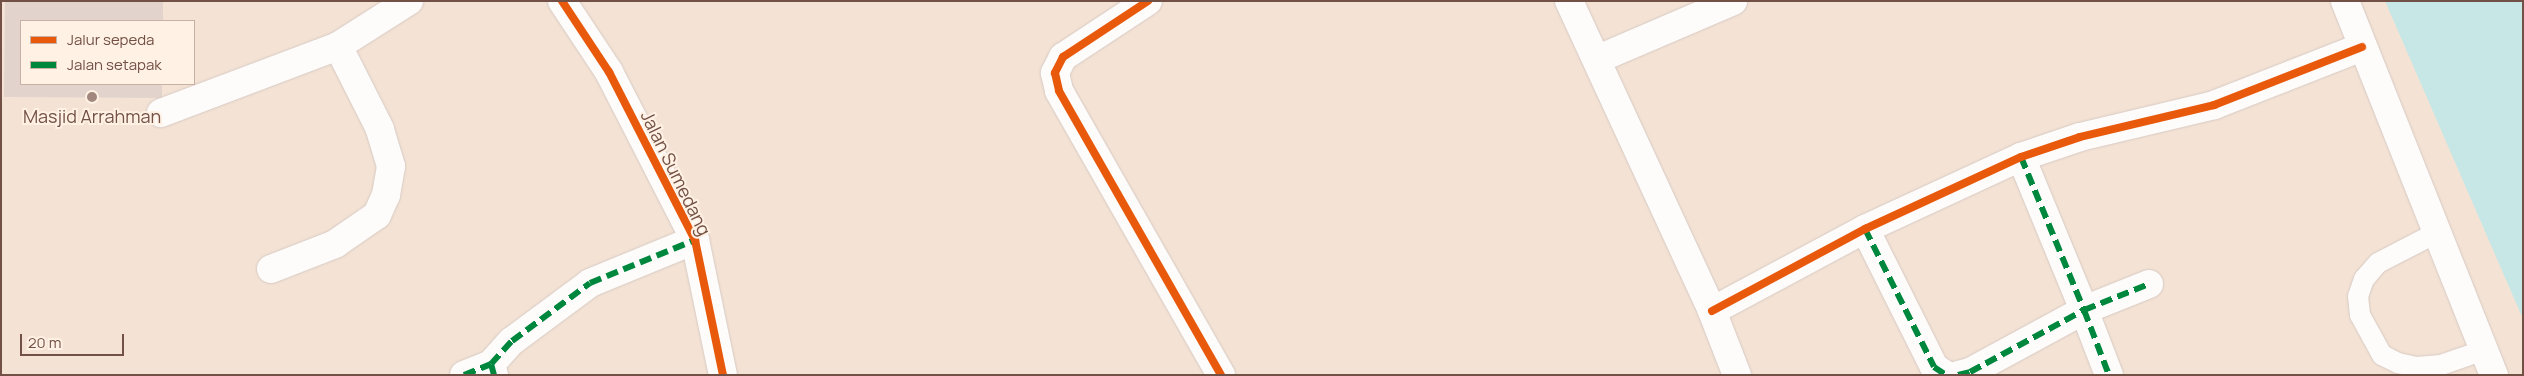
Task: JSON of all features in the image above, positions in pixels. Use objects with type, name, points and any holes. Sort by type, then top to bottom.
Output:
[{"type":"street","points":[[161,113],[338,46],[408,1]]},
{"type":"street","name":"Jalan Sumedang","points":[[562,1],[609,72],[695,240],[723,375]]},
{"type":"street","points":[[1148,1],[1063,57],[1055,73],[1059,91],[1221,375]]},
{"type":"street","points":[[1569,1],[1598,59],[1712,310],[1737,375]]},
{"type":"street","points":[[1598,59],[1733,1]]},
{"type":"street","points":[[2345,1],[2489,363]]},
{"type":"street","points":[[271,269],[335,244],[377,216],[386,195],[391,166],[380,129],[338,46]]},
{"type":"street","points":[[1712,310],[1865,229],[2021,157],[2080,137],[2214,105],[2362,47]]},
{"type":"street","points":[[2021,157],[2109,375]]},
{"type":"street","points":[[1865,229],[1934,367],[1946,375]]},
{"type":"street","points":[[464,375],[492,369],[512,341],[590,282],[695,240]]},
{"type":"street","points":[[1958,375],[1970,372],[2084,310],[2149,284]]},
{"type":"lane","points":[[2436,233],[2378,263],[2364,279],[2358,296],[2360,315],[2382,354],[2398,363],[2417,367],[2489,363]]},
{"type":"shaded area","points":[[1,1],[2523,1],[2523,375],[1,375]]},
{"type":"water","points":[[2385,1],[2523,1],[2523,319]]},
{"type":"building","points":[[5,1],[163,1],[163,20],[20,20],[20,85],[162,85],[162,98],[4,97]]},
{"type":"marked path","points":[[2021,157],[2084,310],[2149,284]]},
{"type":"marked path","points":[[1865,229],[1934,367],[1946,375]]},
{"type":"marked path","points":[[494,375],[491,364],[512,341],[590,283],[695,240]]},
{"type":"marked path","points":[[1958,375],[1970,372],[2084,310],[2109,375]]},
{"type":"marked path","points":[[464,375],[491,364]]},
{"type":"cycle path","points":[[562,1],[609,72],[695,240],[723,375]]},
{"type":"cycle path","points":[[1148,1],[1063,57],[1055,73],[1059,91],[1221,375]]},
{"type":"cycle path","points":[[1712,311],[1865,229],[2021,157],[2080,137],[2214,105],[2362,47]]},
{"type":"place","name":"Masjid Arrahman","points":[[92,97]]}]
